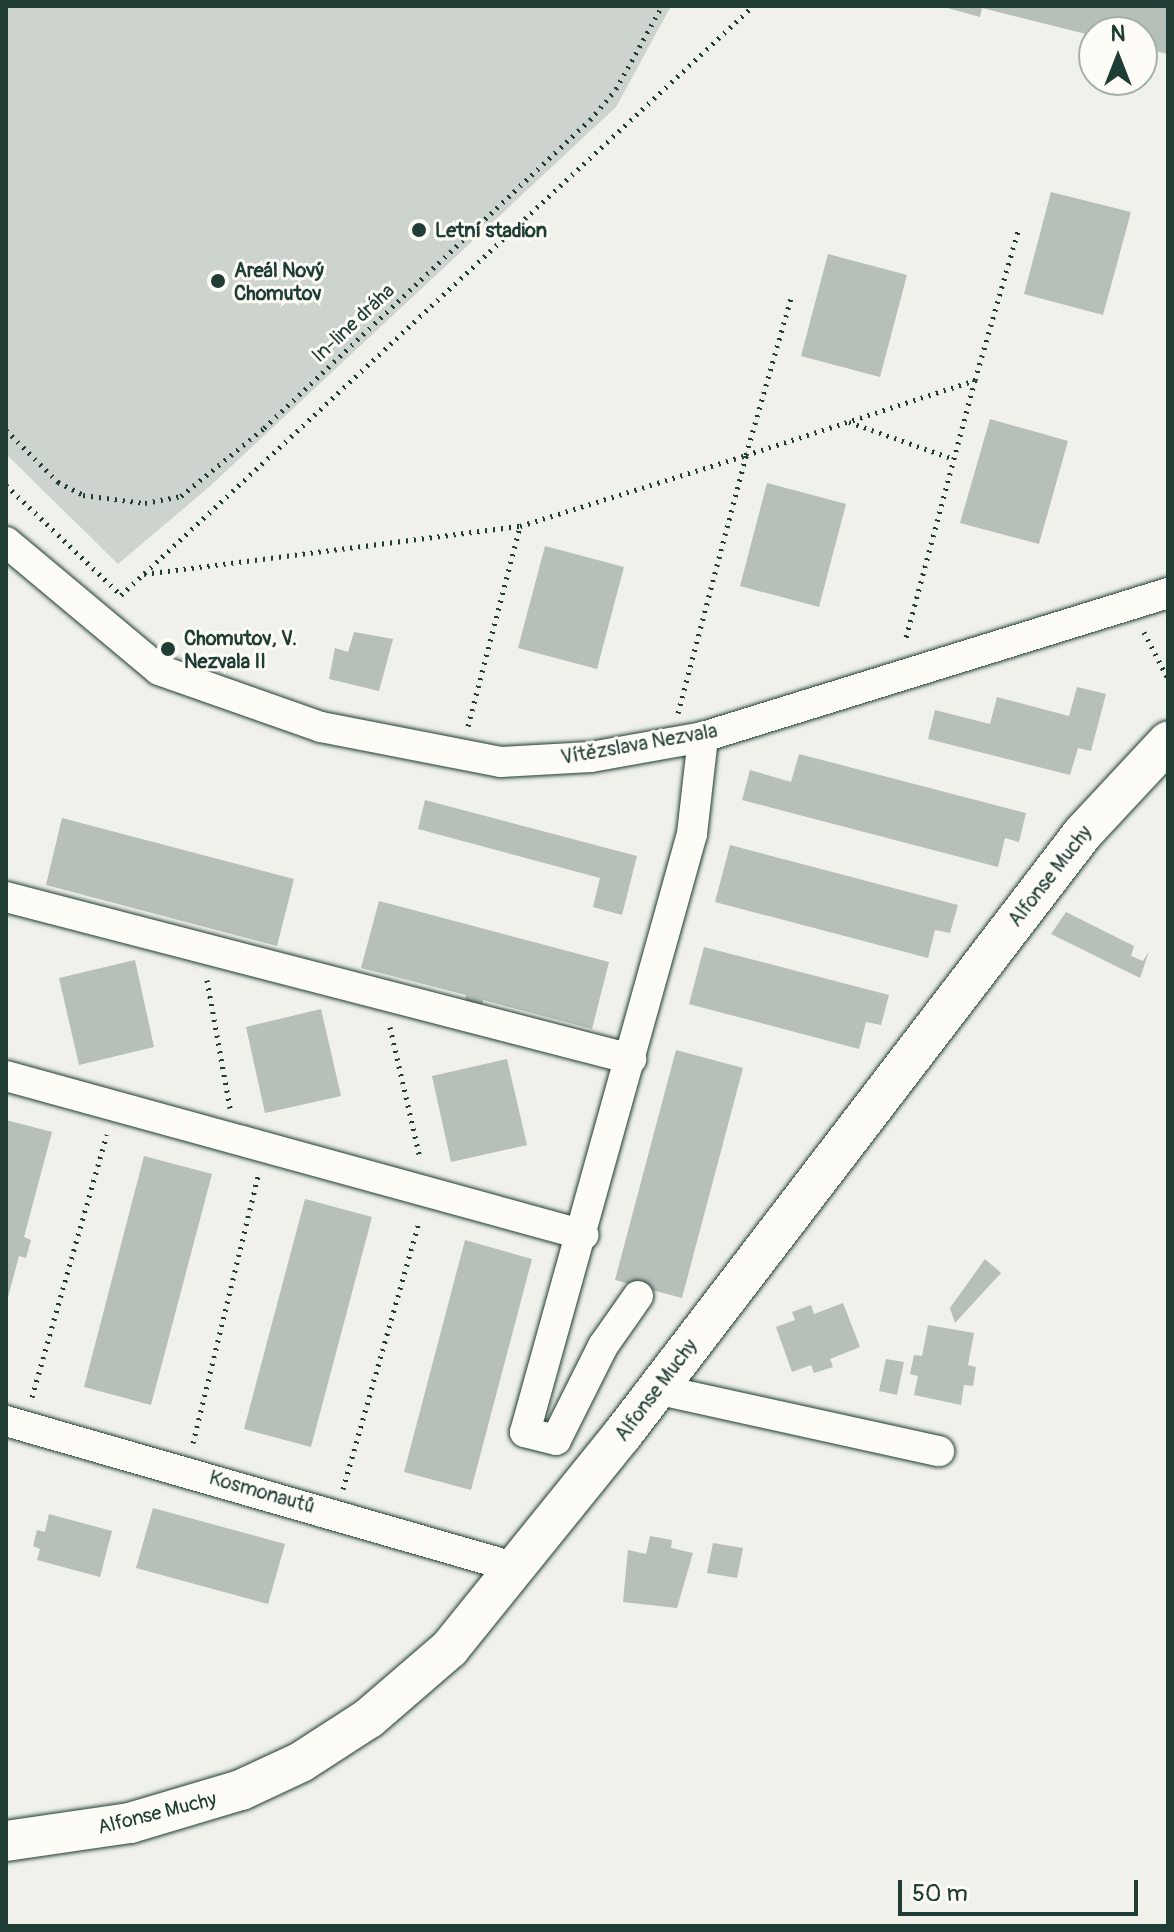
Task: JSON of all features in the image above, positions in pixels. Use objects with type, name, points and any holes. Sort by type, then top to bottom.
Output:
[{"type":"main road","name":"Alfonse Muchy","points":[[6,1841],[130,1823],[185,1809],[301,1762],[369,1718],[450,1648],[517,1568],[1083,833],[1168,742]]},
{"type":"street","name":"Vítězslava Nezvala","points":[[6,542],[159,670],[321,727],[501,762],[591,757],[703,737],[1168,593]]},
{"type":"street","points":[[638,1296],[603,1346],[556,1440],[525,1432],[584,1235],[692,834],[703,737]]},
{"type":"street","points":[[6,897],[631,1059]]},
{"type":"street","points":[[6,1076],[584,1235]]},
{"type":"street","points":[[656,1389],[939,1451]]},
{"type":"street","name":"Kosmonautů","points":[[15,1423],[336,1513],[517,1568]]},
{"type":"path","name":"In-line dráha","points":[[6,430],[58,482],[83,495],[145,503],[181,496],[264,428],[590,120],[616,89],[662,6]]},
{"type":"path","points":[[6,485],[121,595],[753,6]]},
{"type":"path","points":[[895,678],[1018,231]]},
{"type":"path","points":[[671,741],[791,298]]},
{"type":"path","points":[[143,574],[520,526],[975,380]]},
{"type":"path","points":[[849,422],[954,459]]},
{"type":"path","points":[[461,754],[520,526]]},
{"type":"path","points":[[186,1471],[250,1143],[201,948]]},
{"type":"path","points":[[336,1513],[428,1192],[383,995]]},
{"type":"path","points":[[15,1423],[115,1106]]},
{"type":"shaded area","name":"Areál Nový Chomutov","points":[[6,6],[671,6],[616,107],[209,487],[118,564],[6,454]]},
{"type":"building","points":[[940,6],[1168,6],[1168,54],[1158,52],[1158,16],[1078,16],[1078,32],[982,8],[980,17]]},
{"type":"building","points":[[1051,192],[1131,212],[1103,315],[1024,294]]},
{"type":"building","points":[[828,254],[907,275],[880,377],[801,356]]},
{"type":"building","points":[[990,419],[1068,441],[1039,544],[960,523]]},
{"type":"building","points":[[767,483],[846,504],[819,607],[740,586]]},
{"type":"building","points":[[545,546],[624,567],[597,669],[518,648]]},
{"type":"building","points":[[354,632],[393,639],[379,691],[329,679],[335,648],[348,652]]},
{"type":"building","points":[[1077,687],[1106,694],[1091,751],[1078,748],[1070,775],[928,739],[935,710],[990,724],[997,697],[1069,716]]},
{"type":"building","points":[[799,754],[1026,813],[1019,842],[1005,838],[998,867],[742,800],[750,770],[791,782]]},
{"type":"building","points":[[425,800],[637,856],[622,915],[593,907],[600,878],[418,829]]},
{"type":"building","points":[[62,818],[294,879],[277,946],[46,885]]},
{"type":"building","points":[[730,845],[958,905],[950,933],[935,930],[928,958],[715,902]]},
{"type":"building","points":[[379,901],[609,962],[592,1029],[483,1000],[482,1006],[465,1001],[466,995],[361,968]]},
{"type":"building","points":[[1066,912],[1134,946],[1131,956],[1143,961],[1149,951],[1140,978],[1051,934]]},
{"type":"building","points":[[704,947],[889,995],[881,1025],[866,1022],[859,1049],[689,1004]]},
{"type":"building","points":[[135,960],[154,1047],[79,1065],[59,978]]},
{"type":"building","points":[[321,1009],[341,1096],[265,1113],[246,1027]]},
{"type":"building","points":[[676,1050],[743,1068],[682,1298],[615,1280]]},
{"type":"building","points":[[507,1059],[527,1145],[451,1162],[432,1076]]},
{"type":"building","points":[[6,1120],[52,1132],[24,1237],[31,1240],[26,1258],[19,1256],[7,1301]]},
{"type":"building","points":[[144,1156],[212,1174],[151,1405],[84,1387]]},
{"type":"building","points":[[305,1199],[372,1217],[311,1447],[244,1429]]},
{"type":"building","points":[[465,1240],[532,1259],[471,1490],[404,1472]]},
{"type":"building","points":[[985,1259],[1001,1273],[955,1323],[950,1308]]},
{"type":"building","points":[[843,1303],[860,1347],[830,1359],[833,1367],[814,1373],[811,1365],[792,1372],[776,1327],[795,1320],[792,1312],[811,1305],[814,1314]]},
{"type":"building","points":[[928,1325],[974,1333],[968,1365],[976,1367],[973,1386],[964,1385],[961,1405],[914,1395],[918,1376],[910,1374],[914,1355],[922,1356]]},
{"type":"building","points":[[886,1359],[904,1362],[897,1395],[879,1391]]},
{"type":"building","points":[[153,1508],[285,1544],[268,1604],[136,1568]]},
{"type":"building","points":[[49,1514],[112,1531],[100,1577],[37,1560],[40,1549],[33,1546],[37,1530],[45,1532]]},
{"type":"building","points":[[650,1536],[672,1540],[671,1548],[693,1553],[677,1608],[623,1602],[628,1550],[646,1554]]},
{"type":"building","points":[[713,1543],[743,1548],[737,1578],[707,1573]]},
{"type":"place","name":"Letní stadion","points":[[419,230]]},
{"type":"place","name":"Areál Nový Chomutov","points":[[218,281]]},
{"type":"place","name":"Chomutov, V. Nezvala II","points":[[168,649]]}]
